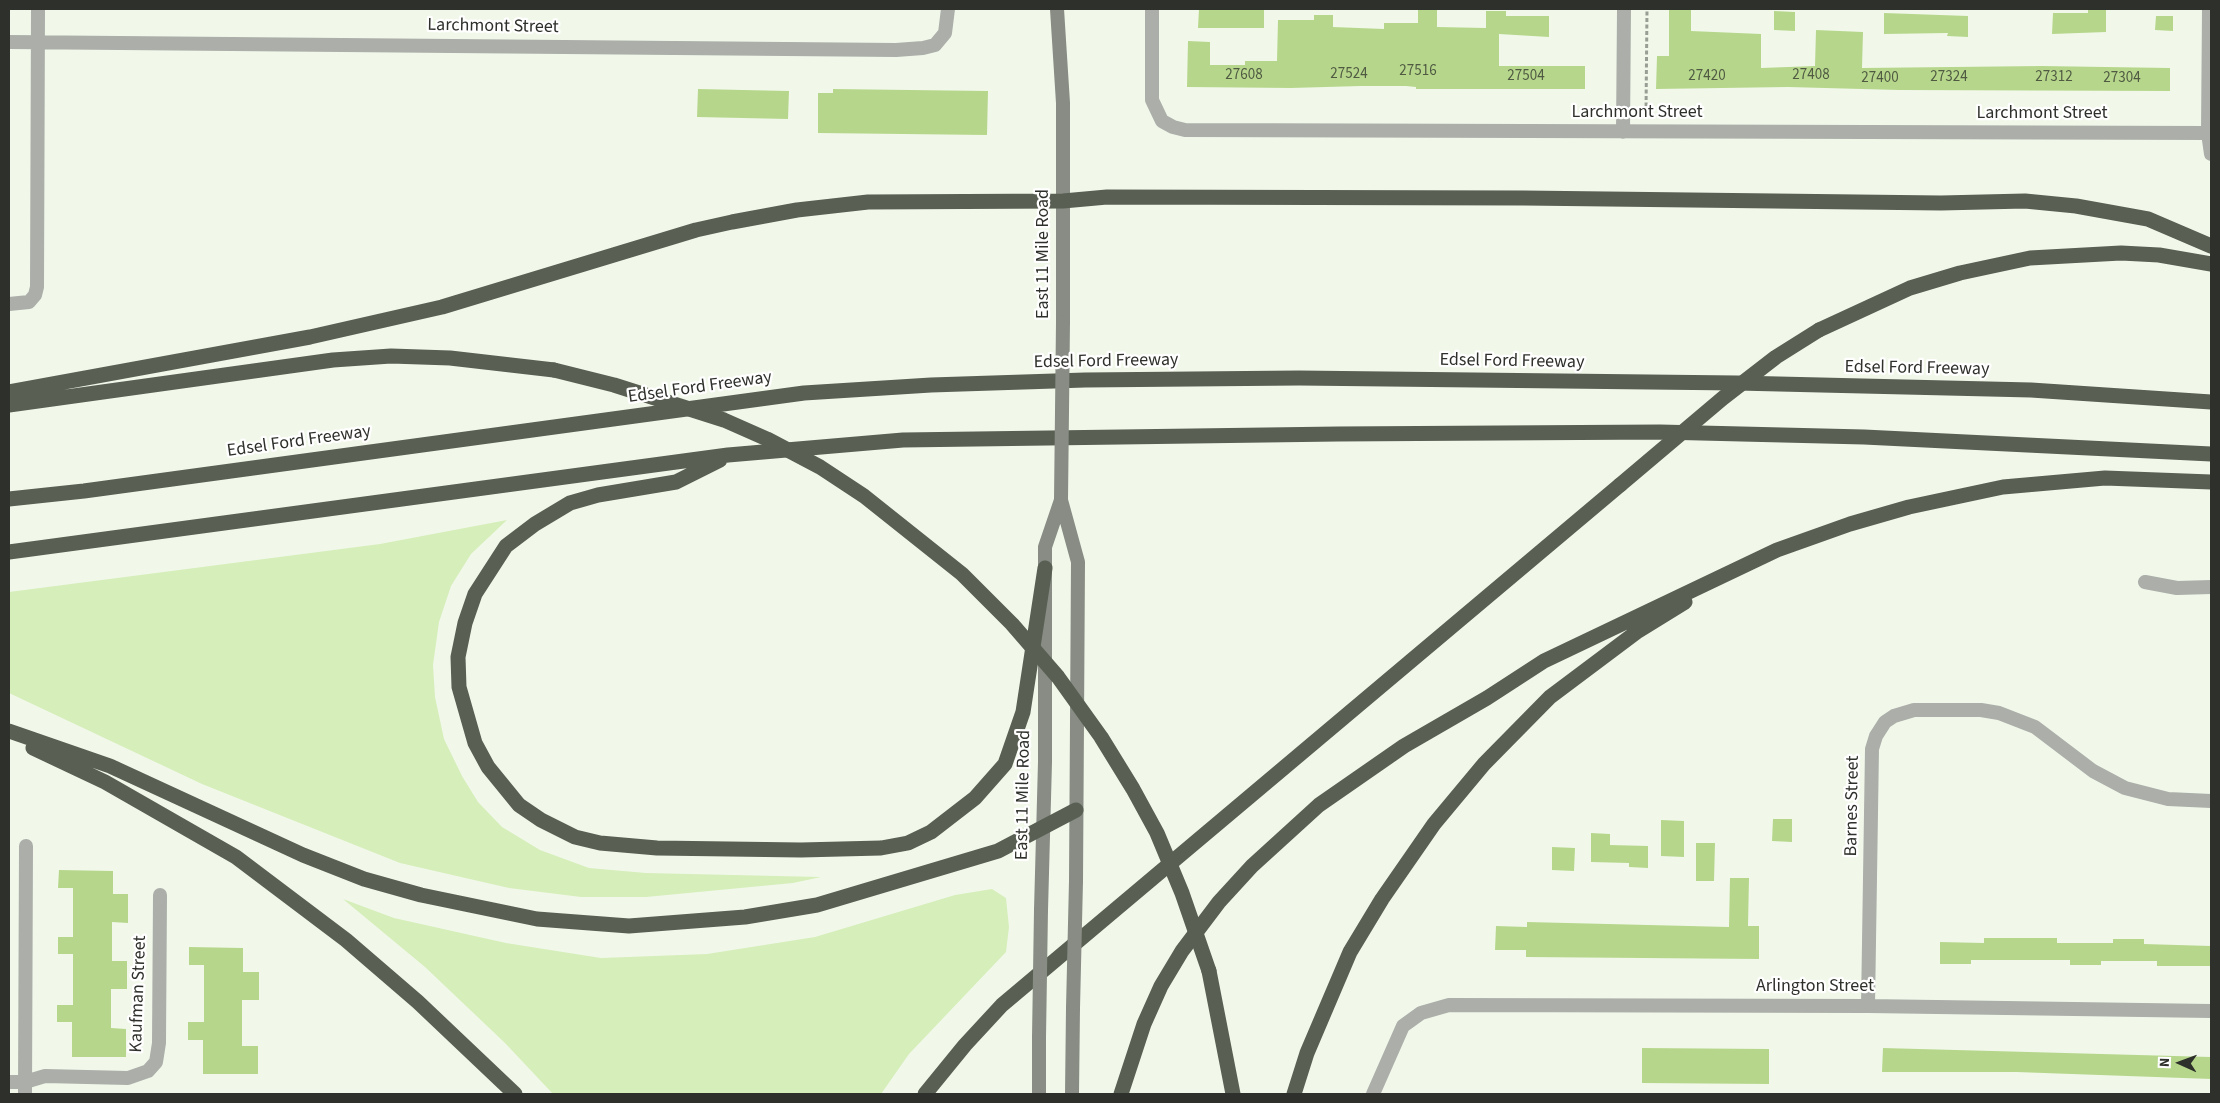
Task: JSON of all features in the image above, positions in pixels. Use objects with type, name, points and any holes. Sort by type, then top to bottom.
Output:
[{"type":"highway","points":[[9,392],[310,337],[442,307],[696,230],[766,215],[868,202],[1063,201],[1107,197],[1941,203],[2025,201],[2076,206],[2148,219],[2211,246]]},
{"type":"highway","points":[[925,1094],[965,1045],[1002,1005],[1723,398],[1776,357],[1819,330],[1910,288],[1960,273],[2030,258],[2121,253],[2159,256],[2211,264]]},
{"type":"highway","points":[[9,405],[333,360],[391,356],[450,358],[554,370],[614,385],[724,420],[767,439],[820,467],[864,496],[962,574],[1012,624],[1058,677],[1101,738],[1133,789],[1157,833],[1182,893],[1209,971],[1233,1094]]},
{"type":"highway","name":"Edsel Ford Freeway","points":[[9,498],[92,490],[804,393],[931,385],[1085,380],[1289,378],[1737,383],[2031,390],[2211,402]]},
{"type":"highway","points":[[9,552],[728,455],[903,440],[1660,432],[1864,437],[2211,454]]},
{"type":"highway","points":[[728,455],[676,482],[598,495],[570,503],[534,524],[506,546],[474,594],[465,623],[458,657],[459,687],[475,743],[488,767],[519,805],[541,820],[576,837],[600,843],[657,848],[801,850],[881,848],[908,843],[931,832],[975,798],[1005,764],[1023,712],[1045,568]]},
{"type":"highway","points":[[1121,1094],[1144,1024],[1161,986],[1182,951],[1219,902],[1252,866],[1319,806],[1404,746],[1487,698],[1544,661],[1777,550],[1850,524],[1910,506],[2003,487],[2105,478],[2211,482]]},
{"type":"highway","points":[[1294,1094],[1306,1053],[1350,952],[1382,899],[1434,824],[1484,764],[1550,697],[1638,631],[1748,564]]},
{"type":"highway","points":[[9,731],[110,766],[303,855],[364,879],[421,895],[538,919],[629,926],[745,917],[817,905],[998,851],[1076,810]]},
{"type":"highway","points":[[9,737],[105,782],[236,857],[346,940],[418,1002],[515,1094]]},
{"type":"main road","name":"East 11 Mile Road","points":[[1057,9],[1063,103],[1061,500],[1078,562],[1076,881],[1072,1094]]},
{"type":"main road","name":"East 11 Mile Road","points":[[1039,1094],[1045,547],[1061,500]]},
{"type":"street","points":[[9,304],[29,302],[36,295],[37,287],[38,9]]},
{"type":"street","name":"Larchmont Street","points":[[9,42],[896,50],[935,45],[945,33],[948,9]]},
{"type":"street","name":"Larchmont Street","points":[[1152,9],[1150,92],[1157,114],[1173,127],[1195,131],[2208,133]]},
{"type":"street","points":[[1623,132],[1624,9]]},
{"type":"street","points":[[2210,9],[2208,133],[2211,154]]},
{"type":"street","points":[[2145,582],[2177,588],[2211,587]]},
{"type":"street","name":"Barnes Street","points":[[1868,1006],[1872,749],[1876,736],[1885,722],[1894,716],[1914,710],[1980,710],[1999,713],[2035,727],[2093,771],[2125,788],[2168,799],[2211,801]]},
{"type":"street","points":[[25,1088],[26,846]]},
{"type":"street","name":"Kaufman Street","points":[[9,1082],[25,1088],[45,1076],[128,1078],[148,1071],[156,1062],[159,1043],[160,895]]},
{"type":"street","name":"Arlington Street","points":[[1374,1094],[1403,1026],[1420,1013],[1449,1005],[1868,1006],[2211,1012]]},
{"type":"path","points":[[1646,113],[1647,9]]},
{"type":"green space","points":[[507,520],[471,554],[451,586],[439,622],[433,665],[435,697],[444,739],[462,776],[478,802],[502,827],[540,850],[589,868],[646,873],[821,877],[793,883],[646,897],[581,897],[509,888],[400,863],[202,784],[9,693],[9,592],[380,544]]},
{"type":"green space","points":[[992,889],[1006,898],[1009,927],[1006,952],[909,1054],[881,1094],[553,1094],[505,1043],[425,967],[343,899],[394,918],[506,943],[601,958],[707,954],[815,937],[955,895]]},
{"type":"building","points":[[1199,9],[1264,9],[1264,28],[1198,28]]},
{"type":"building","points":[[1418,10],[1437,10],[1437,27],[1486,28],[1486,11],[1506,11],[1506,16],[1549,16],[1549,37],[1499,34],[1499,66],[1585,66],[1585,89],[1416,89],[1416,87],[1406,86],[1187,87],[1188,41],[1210,42],[1210,65],[1245,65],[1245,61],[1277,61],[1278,20],[1314,20],[1314,15],[1333,15],[1333,27],[1384,29],[1384,23],[1418,23]]},
{"type":"building","points":[[1669,10],[1691,10],[1691,31],[1761,34],[1761,68],[1815,66],[1816,30],[1863,32],[1862,68],[2042,66],[2170,68],[2170,91],[1899,90],[1788,87],[1656,89],[1657,56],[1669,56]]},
{"type":"building","points":[[2088,10],[2106,10],[2106,32],[2052,34],[2053,13],[2088,13]]},
{"type":"building","points":[[1774,11],[1795,12],[1795,31],[1774,30]]},
{"type":"building","points":[[1884,13],[1968,16],[1968,37],[1947,36],[1948,33],[1884,34]]},
{"type":"building","points":[[2156,16],[2173,16],[2173,31],[2155,30]]},
{"type":"building","points":[[698,89],[789,91],[788,119],[697,117]]},
{"type":"building","points":[[833,89],[988,91],[987,135],[818,133],[818,93],[833,93]]},
{"type":"building","points":[[1773,819],[1792,819],[1792,842],[1772,841]]},
{"type":"building","points":[[1661,820],[1684,821],[1684,857],[1661,856]]},
{"type":"building","points":[[1591,833],[1610,834],[1610,845],[1648,846],[1648,868],[1629,867],[1629,863],[1591,862]]},
{"type":"building","points":[[1696,843],[1715,843],[1714,881],[1696,881]]},
{"type":"building","points":[[1552,847],[1575,848],[1574,871],[1552,870]]},
{"type":"building","points":[[59,870],[113,871],[113,894],[128,894],[128,923],[112,922],[112,961],[127,961],[127,989],[111,989],[111,1028],[126,1029],[126,1057],[72,1057],[72,1022],[57,1022],[57,1005],[73,1005],[73,954],[58,954],[58,937],[73,937],[73,888],[58,888]]},
{"type":"building","points":[[1730,878],[1749,878],[1748,926],[1759,926],[1759,959],[1526,957],[1526,950],[1495,950],[1496,926],[1527,927],[1527,922],[1729,927]]},
{"type":"building","points":[[1984,938],[2057,938],[2057,943],[2113,943],[2113,939],[2144,939],[2144,944],[2211,946],[2211,966],[2157,966],[2157,961],[2101,961],[2101,965],[2070,965],[2070,960],[1971,960],[1971,964],[1940,964],[1940,942],[1984,943]]},
{"type":"building","points":[[189,947],[243,948],[243,972],[259,972],[259,1000],[242,1000],[242,1046],[258,1046],[258,1074],[203,1074],[203,1040],[188,1040],[188,1022],[204,1022],[204,965],[189,965]]},
{"type":"building","points":[[1642,1048],[1769,1049],[1769,1084],[1642,1083]]},
{"type":"building","points":[[1883,1048],[2211,1057],[2211,1079],[2016,1072],[1882,1072]]}]
